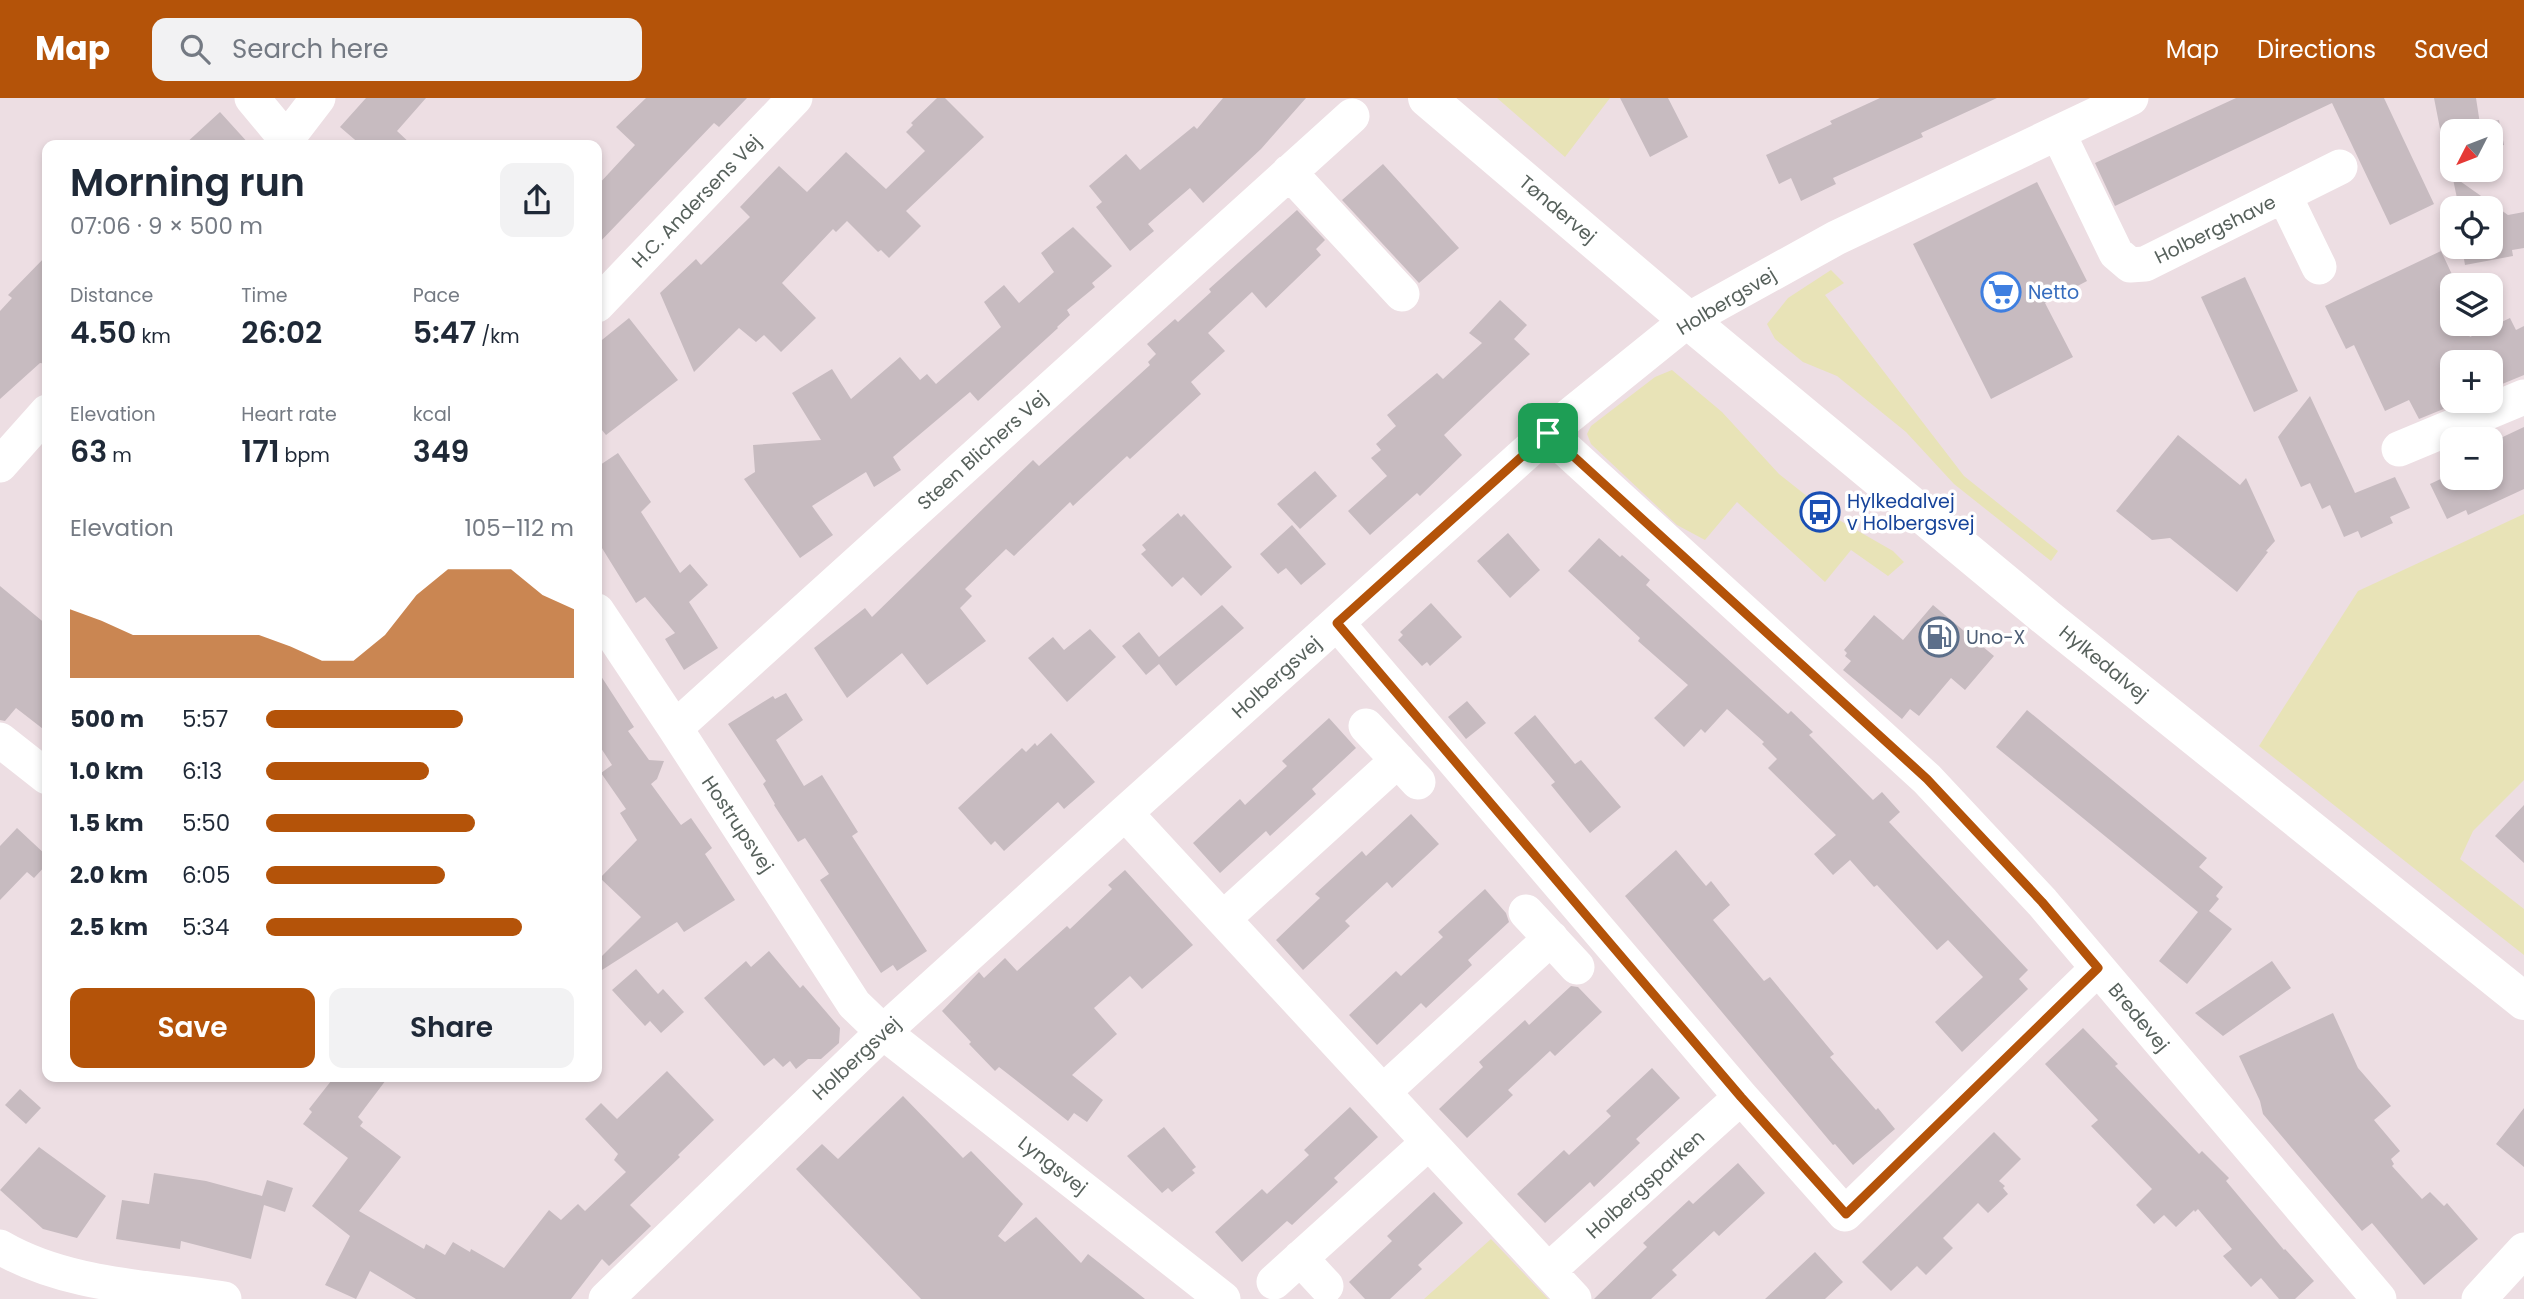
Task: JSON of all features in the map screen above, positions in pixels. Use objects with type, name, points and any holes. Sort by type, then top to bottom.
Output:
[{"type":"street","points":[[253,98],[285,140]]},
{"type":"street","points":[[289,140],[318,98]]},
{"type":"street","name":"H.C. Andersens Vej","points":[[602,300],[795,98]]},
{"type":"street","name":"Tøndervej","points":[[1427,98],[1688,320]]},
{"type":"street","name":"Holbergsvej","points":[[606,1299],[883,1031],[1548,433],[1688,320],[1836,238],[2131,98]]},
{"type":"street","name":"Steen Blichers Vej","points":[[675,728],[1352,116]]},
{"type":"street","name":"Holbergshave","points":[[2058,133],[2116,253],[2130,265],[2145,264],[2340,167]]},
{"type":"street","points":[[1289,172],[1402,294]]},
{"type":"street","name":"Holbergshave","points":[[2284,195],[2319,267]]},
{"type":"street","name":"Hylkedalvej","points":[[1688,320],[2047,618],[2524,1001]]},
{"type":"street","points":[[2399,449],[2524,397]]},
{"type":"street","points":[[0,465],[42,418]]},
{"type":"street","name":"Bredevej","points":[[1548,433],[1927,779],[2042,902],[2098,968],[2361,1292]]},
{"type":"street","name":"Hostrupsvej","points":[[602,618],[855,1004],[883,1031]]},
{"type":"street","points":[[1337,623],[1741,1097],[1846,1214],[2098,968]]},
{"type":"street","points":[[1223,919],[1408,771],[1366,726]]},
{"type":"street","points":[[0,740],[42,774]]},
{"type":"street","points":[[1125,813],[1574,1299]]},
{"type":"street","points":[[1526,912],[1577,967]]},
{"type":"street","points":[[1383,1092],[1551,938]]},
{"type":"street","name":"Lyngsvej","points":[[883,1031],[1223,1299]]},
{"type":"street","name":"Holbergsparken","points":[[1548,1271],[1741,1097]]},
{"type":"street","points":[[1274,1282],[1429,1142]]},
{"type":"street","points":[[0,1247],[18,1257],[71,1277],[184,1296],[224,1299]]},
{"type":"street","points":[[2479,1299],[2524,1250]]},
{"type":"street","points":[[1300,1258],[1326,1286]]},
{"type":"shaded area","points":[[1497,98],[1610,98],[1565,157]]},
{"type":"shaded area","points":[[1831,270],[1844,283],[1825,295],[1964,476],[2058,551],[2051,561],[1954,484],[1906,432],[1837,376],[1803,362],[1775,339],[1767,324],[1788,298]]},
{"type":"shaded area","points":[[1672,370],[1722,412],[1779,474],[1832,516],[1893,551],[1904,562],[1888,576],[1851,550],[1825,582],[1737,502],[1705,540],[1677,525],[1591,444],[1587,434],[1591,426],[1655,377]]},
{"type":"shaded area","points":[[2524,514],[2524,780],[2473,831],[2460,859],[2524,909],[2524,955],[2259,746],[2358,591]]},
{"type":"shaded area","points":[[1491,1239],[1548,1299],[1424,1299]]},
{"type":"building","points":[[366,98],[426,98],[397,131],[407,140],[355,140],[340,127]]},
{"type":"building","points":[[646,98],[747,98],[719,127],[714,123],[602,240],[602,181],[635,145],[616,127]]},
{"type":"building","points":[[937,98],[945,98],[984,137],[906,211],[921,226],[889,258],[881,250],[878,252],[847,221],[836,232],[833,229],[782,283],[816,318],[781,352],[764,335],[756,342],[739,328],[694,372],[660,293],[696,259],[701,265],[750,217],[740,207],[779,166],[807,192],[846,152],[886,189],[925,151],[906,132],[913,125],[911,123]]},
{"type":"building","points":[[1223,98],[1306,98],[1261,149],[1203,203],[1190,188],[1148,224],[1154,231],[1130,251],[1096,207],[1102,202],[1089,186],[1126,154],[1140,170],[1194,126],[1197,129]]},
{"type":"building","points":[[1620,98],[1668,98],[1688,137],[1650,157]]},
{"type":"building","points":[[1880,98],[1997,98],[1921,133],[1923,137],[1833,178],[1836,184],[1801,201],[1791,178],[1779,184],[1766,155]]},
{"type":"building","points":[[2236,98],[2384,98],[2434,204],[2390,225],[2332,103],[2115,206],[2095,163]]},
{"type":"building","points":[[2434,98],[2476,98],[2479,119],[2440,119],[2440,129]]},
{"type":"building","points":[[220,112],[245,140],[189,140]]},
{"type":"building","points":[[1383,164],[1459,248],[1419,283],[1342,200]]},
{"type":"building","name":"Netto","points":[[2037,182],[2087,281],[2045,303],[2073,357],[1991,399],[1913,244]]},
{"type":"building","points":[[2454,182],[2461,182],[2481,196],[2457,196]]},
{"type":"building","points":[[1297,210],[1325,240],[1316,249],[1321,255],[1266,308],[1252,292],[1208,333],[1225,351],[1191,382],[1201,394],[1130,459],[1127,456],[1073,506],[1070,502],[1014,556],[1006,549],[965,589],[972,596],[960,608],[986,641],[927,685],[902,653],[847,698],[814,648],[865,608],[872,617],[1033,460],[1039,466],[1150,365],[1148,362],[1156,354],[1147,344],[1175,319],[1178,322],[1211,292],[1209,289]]},
{"type":"building","points":[[2503,211],[2508,215],[2524,212],[2524,248],[2512,250],[2513,256],[2503,258]]},
{"type":"building","points":[[1073,227],[1112,266],[1092,283],[1095,287],[1067,310],[1070,315],[1058,328],[978,401],[970,392],[893,457],[901,470],[874,487],[866,472],[812,506],[833,535],[800,558],[744,479],[755,472],[753,445],[821,440],[792,393],[832,369],[851,399],[900,357],[920,380],[927,374],[936,384],[1001,327],[984,302],[1004,285],[1019,303],[1054,272],[1041,253]]},
{"type":"building","points":[[2440,251],[2440,259],[2445,259],[2451,273],[2440,273],[2440,336],[2503,336],[2503,321],[2510,318],[2516,330],[2524,326],[2524,375],[2503,384],[2503,350],[2440,350],[2440,410],[2419,419],[2409,400],[2385,411],[2354,345],[2346,349],[2325,306]]},
{"type":"building","points":[[2464,259],[2497,259],[2465,265]]},
{"type":"building","points":[[42,260],[42,363],[0,399],[0,311],[12,298],[8,295]]},
{"type":"building","points":[[2245,277],[2298,391],[2254,412],[2201,297]]},
{"type":"building","points":[[1500,300],[1527,325],[1514,339],[1530,354],[1444,435],[1462,455],[1420,496],[1417,493],[1370,535],[1348,511],[1387,476],[1371,458],[1381,450],[1376,444],[1396,426],[1387,415],[1437,373],[1443,379],[1482,343],[1469,333]]},
{"type":"building","points":[[629,318],[678,380],[606,435],[602,430],[602,340]]},
{"type":"building","points":[[2310,396],[2355,493],[2395,477],[2410,508],[2390,517],[2393,523],[2361,538],[2358,531],[2344,537],[2330,505],[2322,509],[2310,483],[2301,487],[2278,437]]},
{"type":"building","points":[[2524,427],[2524,489],[2468,515],[2466,510],[2447,519],[2430,484],[2440,479],[2440,490],[2503,490],[2503,437]]},
{"type":"building","points":[[2178,435],[2240,485],[2246,478],[2275,541],[2237,592],[2170,538],[2152,540],[2116,511]]},
{"type":"building","points":[[618,453],[651,502],[641,512],[680,573],[690,564],[708,585],[689,602],[718,648],[684,670],[665,639],[675,633],[645,597],[636,603],[602,548],[602,464]]},
{"type":"building","points":[[1315,471],[1337,496],[1300,529],[1277,504]]},
{"type":"building","points":[[1178,513],[1181,517],[1184,514],[1232,567],[1201,596],[1183,577],[1172,587],[1141,554],[1146,550],[1142,545]]},
{"type":"building","points":[[1292,525],[1326,564],[1301,585],[1286,568],[1278,574],[1260,554]]},
{"type":"building","points":[[1508,533],[1540,570],[1510,598],[1477,561]]},
{"type":"building","points":[[1599,538],[1650,580],[1646,585],[1788,714],[1791,711],[1813,732],[1809,735],[1873,800],[1882,792],[1900,812],[1889,822],[2028,970],[2019,979],[2028,989],[1962,1052],[1935,1022],[1983,977],[1948,940],[1937,950],[1850,860],[1833,875],[1814,854],[1836,835],[1768,768],[1777,759],[1762,744],[1764,742],[1727,709],[1705,733],[1701,729],[1684,747],[1654,718],[1688,685],[1638,641],[1640,638],[1568,571]]},
{"type":"building","points":[[0,586],[42,621],[42,728],[16,708],[5,721],[0,720]]},
{"type":"building","points":[[1431,603],[1462,637],[1430,666],[1427,662],[1422,666],[1398,640],[1403,635],[1400,632]]},
{"type":"building","points":[[1222,605],[1244,628],[1176,686],[1159,664],[1146,675],[1122,646],[1139,632],[1159,657]]},
{"type":"building","points":[[1933,605],[1994,656],[1965,690],[1951,678],[1919,716],[1910,709],[1902,719],[1843,670],[1851,661],[1845,656],[1847,653],[1844,650],[1874,615],[1903,640]]},
{"type":"building","points":[[1090,629],[1116,657],[1067,702],[1028,658],[1053,637],[1064,650]]},
{"type":"building","points":[[602,678],[634,727],[628,731],[649,760],[664,761],[657,779],[651,784],[681,825],[691,818],[712,848],[705,854],[735,900],[684,932],[677,922],[602,970],[602,956],[641,917],[602,880],[602,876],[637,840],[620,813],[626,809],[602,774],[612,765],[602,750]]},
{"type":"building","points":[[786,693],[803,720],[776,740],[804,786],[822,775],[858,832],[852,836],[927,951],[897,971],[893,965],[881,973],[820,880],[829,874],[805,838],[798,842],[774,805],[763,784],[766,781],[728,724],[773,696],[775,699]]},
{"type":"building","points":[[1467,701],[1486,723],[1466,739],[1448,717]]},
{"type":"building","points":[[2027,710],[2207,858],[2199,867],[2223,887],[2216,896],[2219,899],[2209,911],[2232,929],[2187,984],[2159,961],[2198,912],[1996,747]]},
{"type":"building","points":[[1535,715],[1575,764],[1581,760],[1621,807],[1590,833],[1551,785],[1555,782],[1514,733]]},
{"type":"building","points":[[1329,718],[1356,748],[1312,789],[1316,794],[1270,836],[1266,831],[1220,873],[1193,843],[1240,799],[1245,805],[1287,766],[1282,761]]},
{"type":"building","points":[[1051,733],[1095,782],[1064,809],[1058,802],[1004,851],[995,841],[991,845],[958,808],[1022,748],[1026,752]]},
{"type":"building","points":[[2524,805],[2524,863],[2495,836]]},
{"type":"building","points":[[1411,814],[1439,844],[1392,888],[1387,882],[1345,921],[1350,926],[1303,970],[1276,940],[1320,898],[1315,894],[1362,851],[1366,856]]},
{"type":"building","points":[[17,828],[42,851],[42,869],[34,878],[27,872],[0,900],[0,846]]},
{"type":"building","points":[[1676,850],[1706,886],[1711,881],[1730,905],[1713,920],[1764,981],[1770,977],[1834,1054],[1830,1057],[1895,1129],[1853,1165],[1835,1144],[1833,1145],[1625,896]]},
{"type":"building","points":[[1125,870],[1193,945],[1142,989],[1130,976],[1094,1008],[1117,1034],[1072,1075],[1103,1100],[1087,1122],[1074,1113],[1068,1121],[999,1067],[995,1071],[942,1011],[979,972],[984,978],[1005,958],[1017,971],[1067,926],[1070,929],[1112,889],[1108,885]]},
{"type":"building","points":[[1485,889],[1506,913],[1509,922],[1468,960],[1472,965],[1426,1008],[1421,1003],[1377,1045],[1349,1015],[1396,971],[1401,976],[1443,937],[1438,932]]},
{"type":"building","points":[[769,951],[800,988],[803,985],[840,1028],[839,1043],[821,1059],[808,1059],[796,1069],[790,1061],[783,1067],[774,1058],[764,1066],[704,998],[746,961],[751,967]]},
{"type":"building","points":[[2272,961],[2291,988],[2223,1036],[2195,1013]]},
{"type":"building","points":[[636,969],[658,994],[663,989],[684,1012],[661,1033],[650,1021],[645,1026],[612,990]]},
{"type":"building","points":[[1571,986],[1578,987],[1602,1012],[1555,1056],[1550,1051],[1508,1090],[1513,1095],[1467,1138],[1439,1109],[1483,1067],[1479,1062],[1525,1020],[1529,1025]]},
{"type":"building","points":[[2333,1013],[2358,1068],[2391,1106],[2374,1120],[2400,1151],[2391,1159],[2394,1164],[2392,1166],[2422,1199],[2430,1192],[2444,1206],[2447,1203],[2478,1239],[2424,1285],[2372,1223],[2362,1231],[2263,1114],[2260,1101],[2239,1056]]},
{"type":"building","points":[[2083,1028],[2118,1064],[2115,1066],[2199,1154],[2202,1151],[2229,1178],[2226,1181],[2314,1281],[2295,1299],[2279,1299],[2261,1278],[2251,1287],[2223,1256],[2232,1249],[2198,1209],[2176,1227],[2164,1215],[2154,1224],[2136,1205],[2152,1189],[2091,1126],[2098,1120],[2045,1064]]},
{"type":"building","points":[[1652,1068],[1680,1098],[1636,1139],[1640,1143],[1594,1187],[1590,1182],[1545,1223],[1517,1194],[1564,1150],[1569,1155],[1611,1116],[1606,1111]]},
{"type":"building","points":[[667,1071],[714,1120],[630,1205],[651,1226],[609,1266],[602,1259],[571,1299],[416,1299],[370,1271],[356,1299],[325,1285],[350,1236],[312,1206],[348,1158],[303,1124],[312,1112],[309,1109],[330,1082],[384,1082],[358,1117],[363,1122],[360,1126],[401,1157],[359,1211],[424,1249],[426,1244],[445,1255],[453,1242],[504,1268],[549,1210],[561,1220],[578,1204],[585,1211],[626,1172],[614,1160],[618,1154],[585,1119],[601,1103],[617,1119]]},
{"type":"building","points":[[20,1089],[41,1108],[26,1124],[5,1105]]},
{"type":"building","points":[[903,1096],[963,1158],[971,1151],[1023,1204],[998,1236],[1005,1242],[1036,1217],[1081,1263],[1088,1254],[1145,1299],[921,1299],[796,1169],[822,1144],[838,1159]]},
{"type":"building","points":[[1350,1107],[1378,1137],[1334,1178],[1338,1182],[1292,1225],[1287,1221],[1242,1262],[1215,1232],[1262,1189],[1267,1194],[1309,1155],[1304,1150]]},
{"type":"building","points":[[2524,1108],[2524,1167],[2496,1144]]},
{"type":"building","points":[[1164,1127],[1196,1167],[1192,1170],[1195,1173],[1172,1192],[1168,1188],[1162,1193],[1127,1156]]},
{"type":"building","points":[[1994,1132],[2021,1159],[1999,1181],[2008,1194],[1988,1213],[1978,1203],[1943,1238],[1953,1248],[1926,1275],[1917,1266],[1891,1291],[1862,1262]]},
{"type":"building","points":[[39,1147],[106,1196],[77,1238],[43,1229],[0,1190]]},
{"type":"building","points":[[1738,1163],[1765,1193],[1719,1236],[1714,1231],[1672,1270],[1677,1275],[1651,1299],[1594,1299],[1647,1247],[1643,1243],[1689,1200],[1693,1204]]},
{"type":"building","points":[[154,1173],[206,1181],[262,1196],[267,1180],[293,1188],[285,1212],[264,1205],[251,1259],[181,1241],[180,1249],[116,1239],[122,1200],[149,1204]]},
{"type":"building","points":[[1434,1192],[1463,1223],[1418,1265],[1422,1269],[1390,1299],[1365,1299],[1349,1282],[1392,1241],[1387,1236]]},
{"type":"building","points":[[1815,1252],[1843,1282],[1825,1299],[1765,1299]]},
{"type":"place","name":"Netto","points":[[2001,292]]},
{"type":"place","name":"Hylkedalvej v Holbergsvej","points":[[1820,512]]},
{"type":"place","name":"Uno-X","points":[[1939,637]]},
{"type":"route","points":[[1548,433],[1927,779],[2042,902],[2098,968],[1846,1214],[1741,1097],[1337,623],[1548,433]]}]
